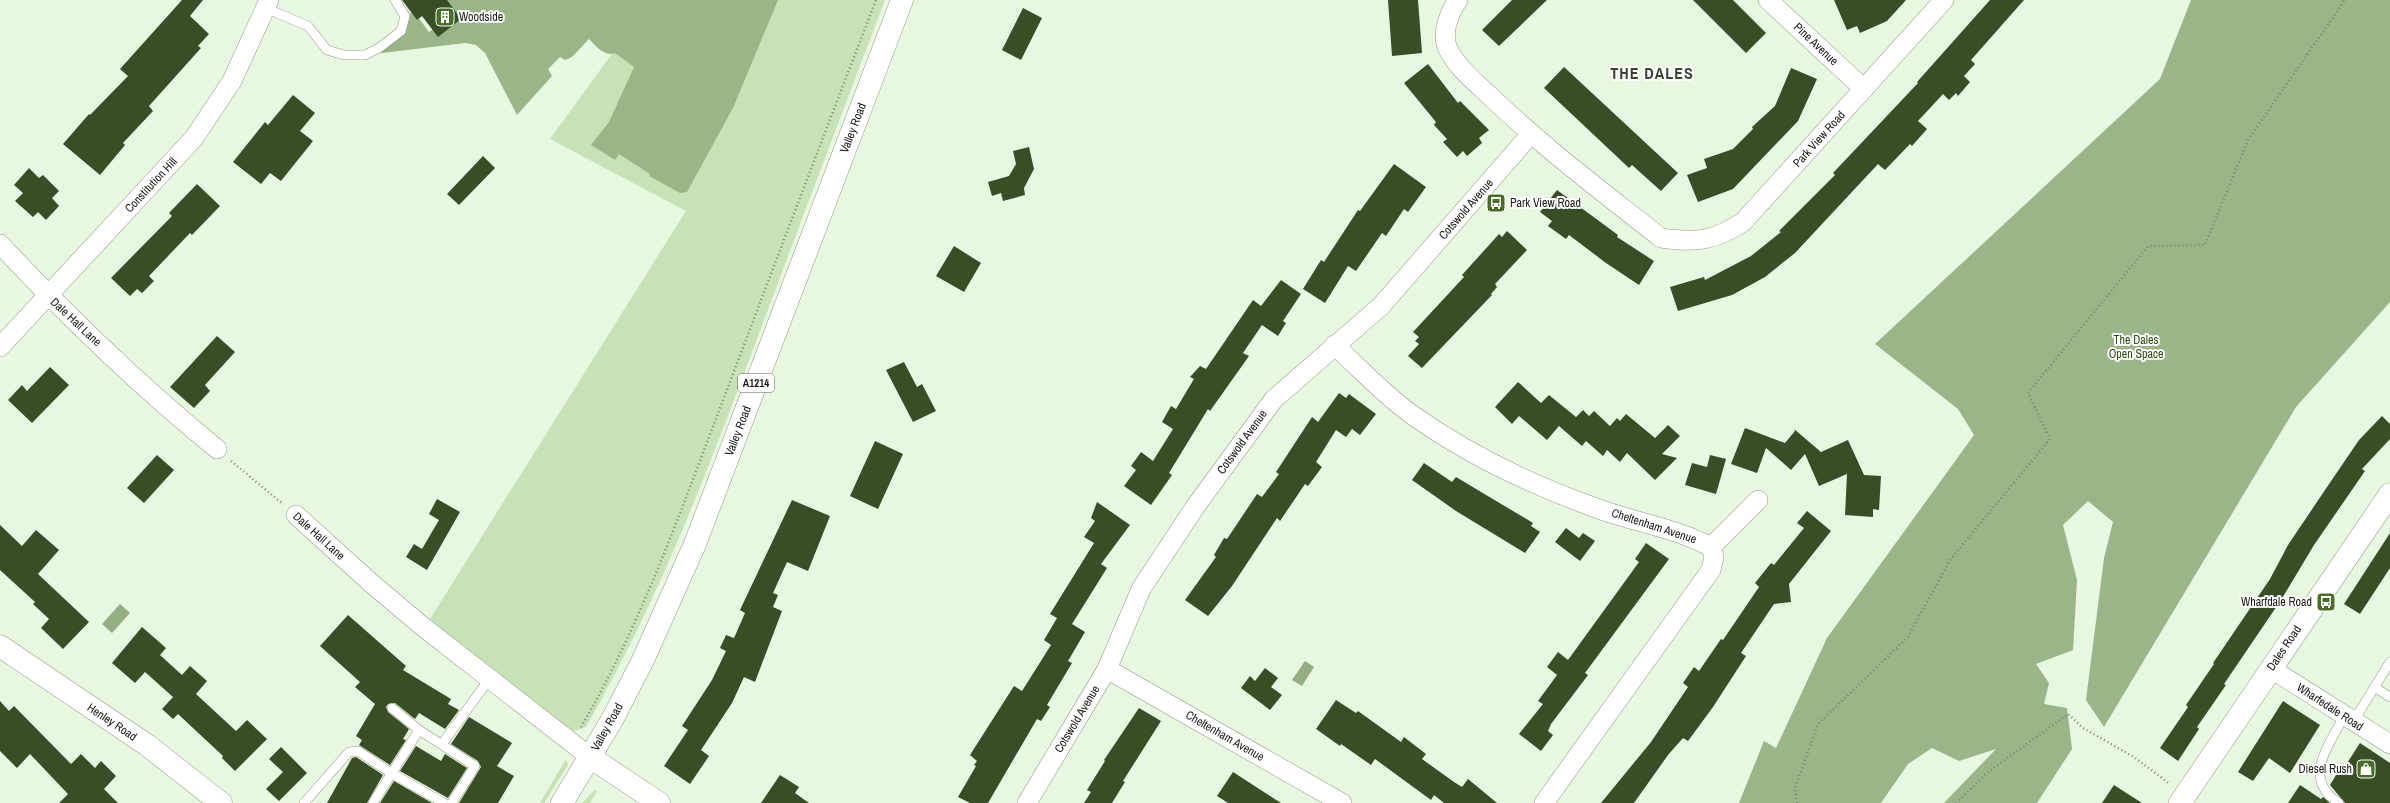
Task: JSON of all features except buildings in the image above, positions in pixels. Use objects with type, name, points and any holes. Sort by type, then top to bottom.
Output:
[{"type":"main road","name":"Valley Road","points":[[562,803],[590,757],[642,660],[695,544],[902,0]]},
{"type":"main road","name":"Dales Road","points":[[2182,799],[2390,494]]},
{"type":"main road","name":"Henley Road","points":[[0,646],[147,745],[221,803]]},
{"type":"main road","name":"Dale Hall Lane","points":[[590,757],[659,803]]},
{"type":"street","name":"Pine Avenue","points":[[1768,0],[1864,89]]},
{"type":"street","name":"Park View Road","points":[[1454,6],[1445,32],[1448,51],[1467,73],[1530,134],[1661,238],[1684,242],[1722,236],[1743,222],[1944,0]]},
{"type":"street","name":"Constitution Hill","points":[[0,347],[194,138],[232,81],[267,4]]},
{"type":"street","name":"Cotswold Avenue","points":[[1027,803],[1107,669],[1141,589],[1195,507],[1274,399],[1334,345],[1381,306],[1530,134]]},
{"type":"street","name":"Dale Hall Lane","points":[[0,244],[47,295],[166,407],[217,449]]},
{"type":"street","name":"Cheltenham Avenue","points":[[1334,345],[1409,413],[1455,443],[1500,467],[1599,509],[1693,537],[1711,547],[1714,557],[1711,570],[1544,803]]},
{"type":"street","points":[[1711,547],[1758,500]]},
{"type":"street","name":"Dale Hall Lane","points":[[296,515],[370,582],[590,757]]},
{"type":"street","name":"Wharfedale Road","points":[[2270,668],[2390,744]]},
{"type":"street","name":"Cheltenham Avenue","points":[[1107,669],[1342,803]]},
{"type":"lane","points":[[267,4],[308,26],[327,50],[334,54],[356,56],[372,52],[401,30],[405,16],[395,0]]},
{"type":"lane","points":[[2339,803],[2322,788],[2318,769],[2349,719],[2374,687],[2390,662]]},
{"type":"lane","points":[[442,744],[490,678]]},
{"type":"lane","points":[[2374,687],[2390,697]]},
{"type":"lane","points":[[392,708],[419,730],[475,766],[452,803]]},
{"type":"lane","points":[[373,803],[419,730]]},
{"type":"lane","points":[[304,803],[349,752],[358,751],[391,773],[444,803]]},
{"type":"path","points":[[580,729],[604,686],[640,608],[683,507],[876,0]]},
{"type":"path","points":[[1797,803],[1796,788],[1818,724],[1908,637],[1950,560],[2050,439],[2028,393],[2148,246],[2205,245],[2248,140],[2345,0]]},
{"type":"path","name":"Dale Hall Lane","points":[[217,449],[296,515]]},
{"type":"path","points":[[1956,803],[1987,773],[2068,714],[2084,728],[2134,757],[2182,799]]},
{"type":"shaded area","points":[[651,0],[885,0],[733,403],[676,545],[634,637],[586,727],[571,732],[430,619],[686,211],[550,139]]},
{"type":"shaded area","points":[[120,604],[130,613],[112,633],[102,624]]},
{"type":"shaded area","points":[[1305,661],[1314,667],[1302,686],[1292,680]]},
{"type":"shaded area","points":[[566,759],[568,765],[544,803],[540,803]]},
{"type":"shaded area","points":[[594,790],[597,791],[590,803],[582,803]]},
{"type":"green space","points":[[441,0],[778,0],[733,108],[687,192],[680,193],[649,176],[650,174],[619,154],[615,160],[591,145],[609,122],[634,67],[615,53],[607,53],[597,48],[589,39],[572,57],[565,60],[560,57],[548,69],[552,76],[517,115],[485,53],[476,45],[465,43],[374,54],[394,40],[404,6],[410,14],[416,10],[418,17],[429,32],[452,15]]},
{"type":"green space","name":"The Dales Open Space","points":[[2191,0],[2390,0],[2390,302],[2296,407],[2104,727],[2086,700],[2104,558],[2113,522],[2088,501],[2063,525],[2077,580],[2073,650],[2036,664],[2049,683],[2044,704],[2067,708],[2072,749],[2037,803],[1944,803],[1996,749],[1959,761],[1932,748],[1908,764],[1881,803],[1739,803],[1764,741],[1776,748],[1827,638],[1974,435],[1958,409],[1875,344],[2160,79]]},
{"type":"place","name":"Woodside","points":[[445,17]]},
{"type":"place","name":"Park View Road","points":[[1496,203]]},
{"type":"place","name":"Wharfdale Road","points":[[2326,602]]},
{"type":"place","name":"Diesel Rush","points":[[2366,769]]},
{"type":"district","name":"THE DALES","points":[[1652,73]]}]
